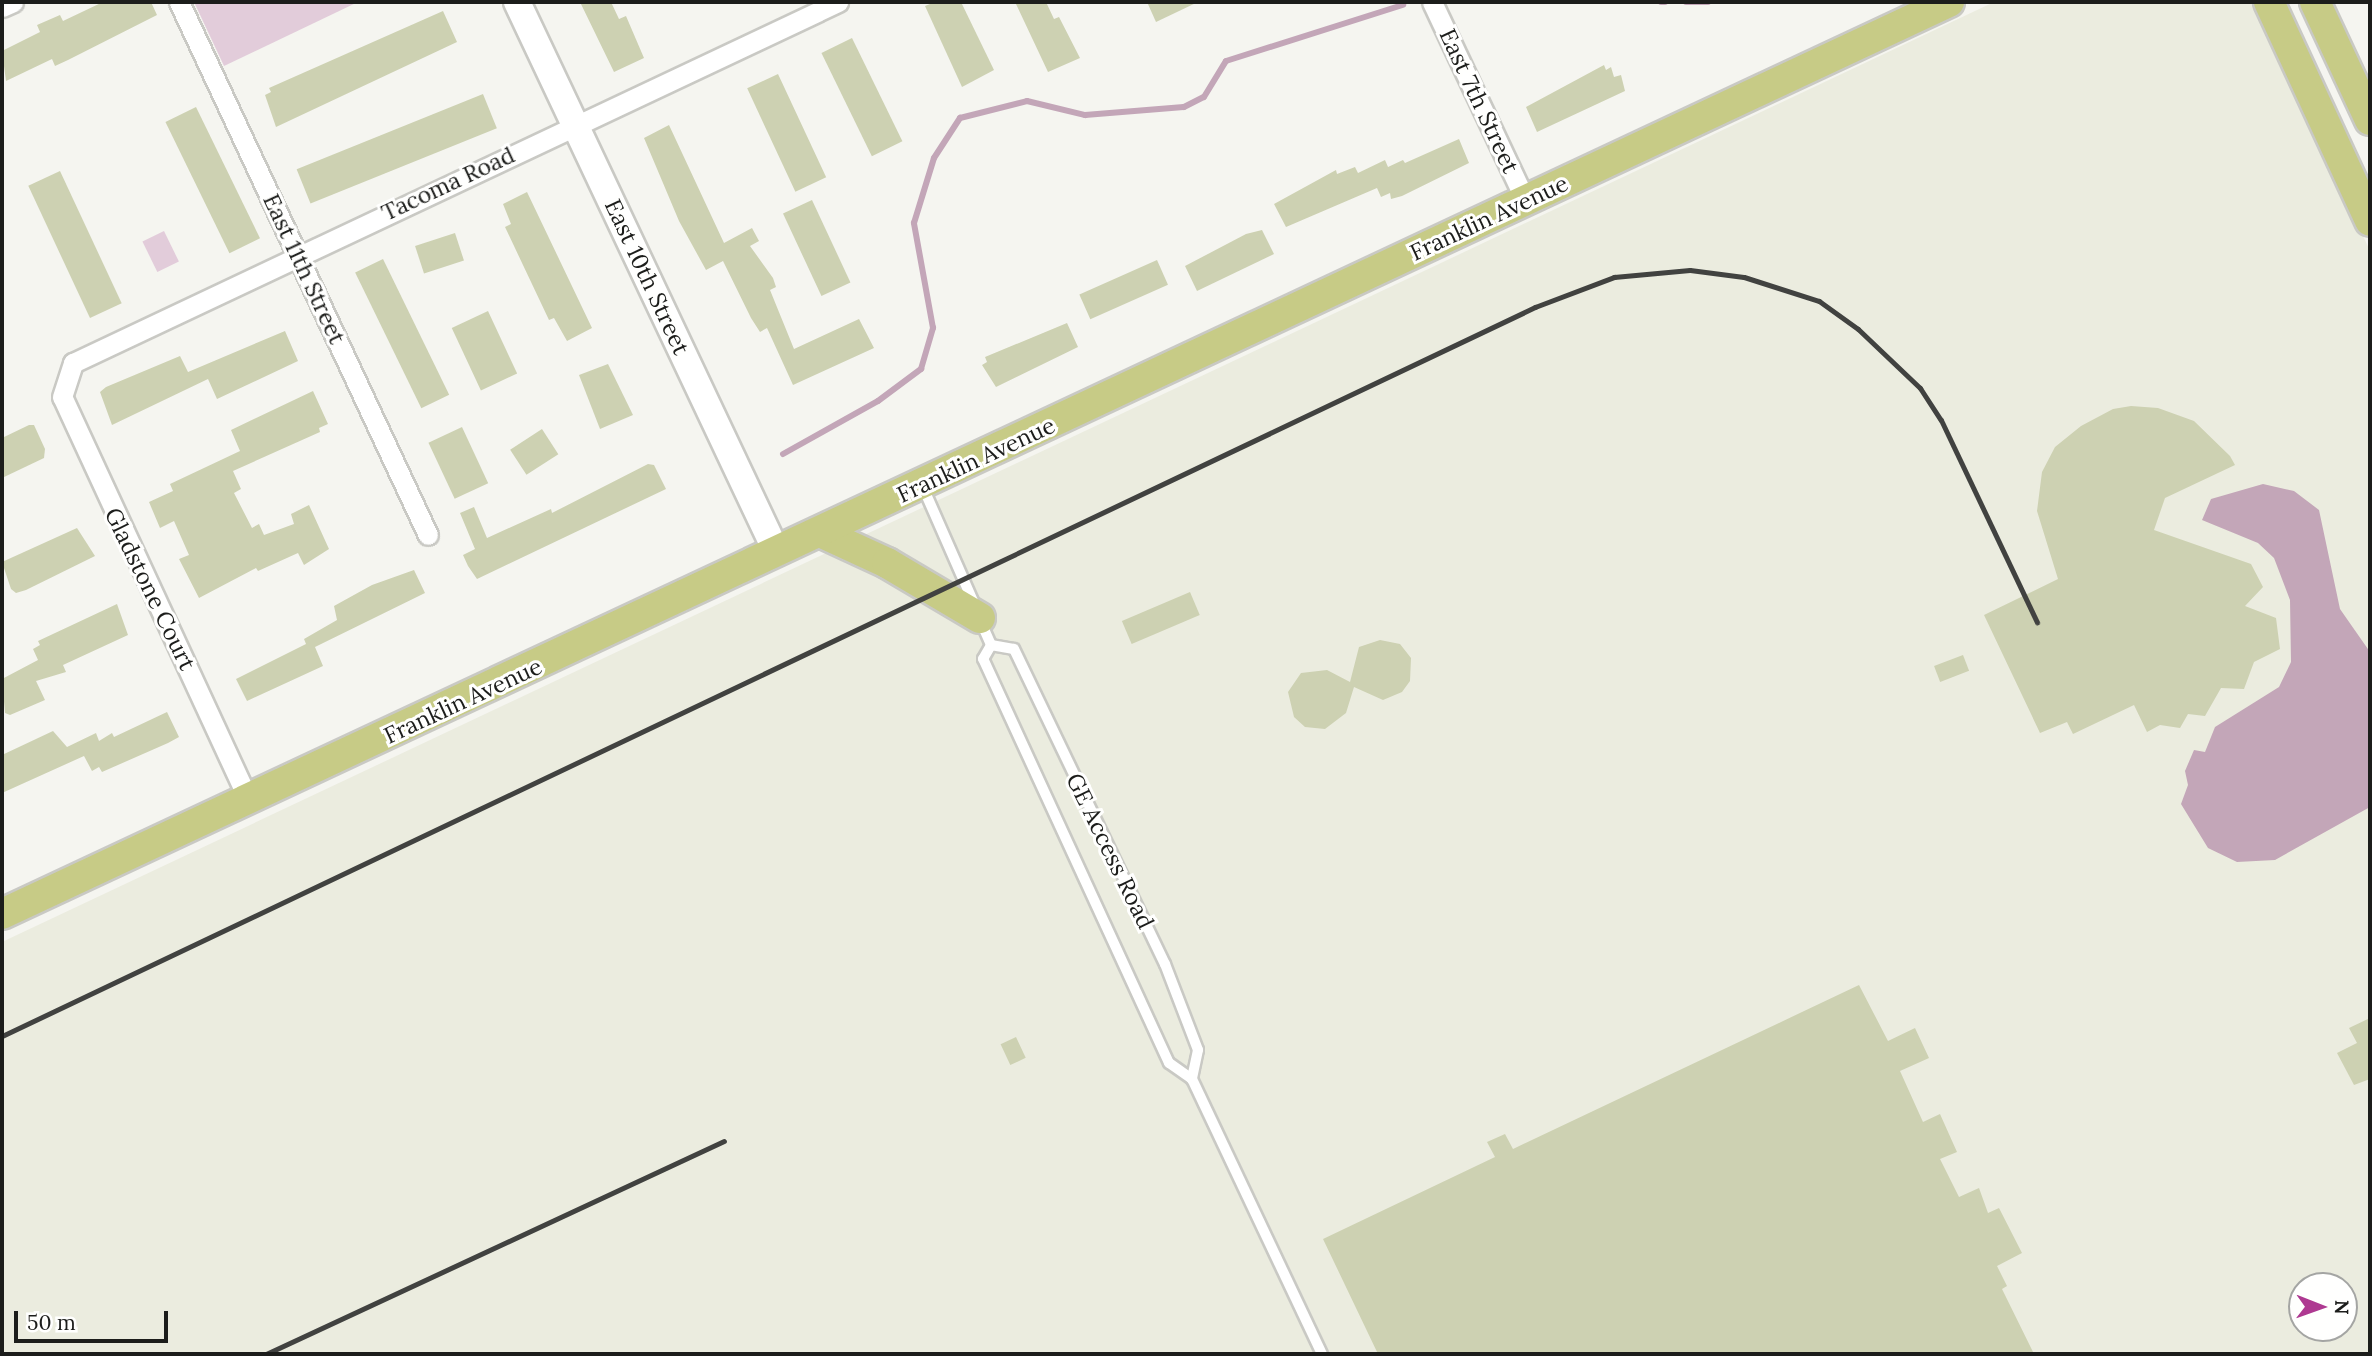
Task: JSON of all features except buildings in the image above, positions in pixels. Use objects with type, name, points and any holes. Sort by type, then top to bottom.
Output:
[{"type":"main road","name":"Franklin Avenue","points":[[2,915],[822,533],[1949,2]]},
{"type":"main road","points":[[2269,2],[2370,221]]},
{"type":"main road","points":[[2315,2],[2370,120]]},
{"type":"main road","points":[[822,533],[887,563],[980,618]]},
{"type":"street","points":[[2,7],[13,2]]},
{"type":"street","name":"East 11th Street","points":[[180,2],[428,535]]},
{"type":"street","name":"East 10th Street","points":[[517,2],[777,553]]},
{"type":"street","name":"Tacoma Road","points":[[66,376],[81,356],[838,2]]},
{"type":"street","name":"East 7th Street","points":[[1432,2],[1525,200]]},
{"type":"street","name":"Gladstone Court","points":[[66,376],[62,397],[95,474],[249,801]]},
{"type":"lane","name":"GE Access Road","points":[[922,485],[991,645]]},
{"type":"lane","name":"GE Access Road","points":[[991,645],[983,659],[1169,1063],[1192,1079],[1322,1354]]},
{"type":"lane","name":"GE Access Road","points":[[991,645],[1014,649],[1165,964],[1198,1050],[1192,1079]]},
{"type":"shaded area","points":[[194,2],[358,2],[224,66]]},
{"type":"shaded area","points":[[1994,2],[2255,2],[2370,251],[2370,1354],[2,1354],[2,942]]},
{"type":"shaded area","points":[[164,231],[179,262],[157,272],[142,242]]},
{"type":"shaded area","points":[[2263,484],[2294,491],[2319,510],[2340,609],[2370,652],[2370,807],[2275,860],[2237,862],[2208,848],[2181,804],[2188,785],[2185,771],[2194,750],[2205,752],[2215,727],[2279,687],[2291,662],[2290,600],[2274,558],[2258,543],[2202,520],[2211,499]]},
{"type":"waterway","points":[[1686,2],[1708,2]]},
{"type":"waterway","points":[[783,454],[878,401],[921,369],[933,328],[914,223],[934,158],[960,118],[1027,101],[1085,115],[1184,107],[1204,97],[1226,61],[1403,5]]},
{"type":"railway","points":[[2,1036],[1535,307],[1614,277],[1690,270],[1744,277],[1819,301],[1858,329],[1920,388],[1941,420],[2037,622]]},
{"type":"railway","points":[[266,1354],[724,1141]]}]
